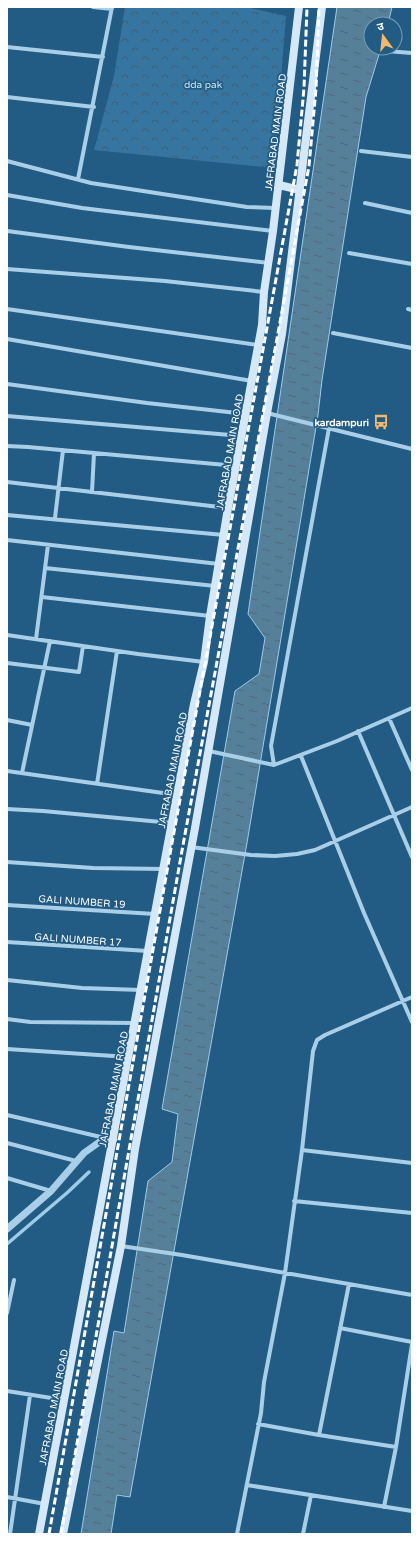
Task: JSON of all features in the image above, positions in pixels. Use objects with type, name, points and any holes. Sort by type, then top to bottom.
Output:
[{"type":"main road","name":"JAFRABAD MAIN ROAD","points":[[39,1534],[65,1400],[109,1138],[129,1057],[194,704],[204,662],[228,508],[259,345],[264,292],[274,231],[278,185],[300,7]]},
{"type":"main road","points":[[63,1534],[121,1246],[135,1149],[282,334],[322,7]]},
{"type":"main road","points":[[278,185],[300,190]]},
{"type":"street","points":[[78,179],[94,107],[112,8],[93,7]]},
{"type":"street","points":[[7,47],[103,57]]},
{"type":"street","points":[[7,97],[94,107]]},
{"type":"street","points":[[361,151],[412,157]]},
{"type":"street","points":[[7,161],[91,183],[247,207],[276,208]]},
{"type":"street","points":[[7,195],[82,208],[274,231]]},
{"type":"street","points":[[365,203],[412,212]]},
{"type":"street","points":[[7,231],[128,248],[269,263]]},
{"type":"street","points":[[348,253],[412,264]]},
{"type":"street","points":[[7,269],[165,281],[264,292]]},
{"type":"street","points":[[7,309],[259,345]]},
{"type":"street","points":[[333,334],[412,348]]},
{"type":"street","points":[[7,339],[252,381]]},
{"type":"street","points":[[7,384],[147,403],[246,414]]},
{"type":"street","points":[[267,413],[412,449]]},
{"type":"street","points":[[7,416],[242,436]]},
{"type":"street","points":[[274,765],[271,746],[329,428]]},
{"type":"street","points":[[7,446],[237,466]]},
{"type":"street","points":[[55,518],[63,450]]},
{"type":"street","points":[[92,492],[94,453]]},
{"type":"street","points":[[7,482],[228,508]]},
{"type":"street","points":[[7,515],[55,518],[224,535]]},
{"type":"street","points":[[7,540],[219,564]]},
{"type":"street","points":[[36,640],[48,545]]},
{"type":"street","points":[[45,568],[216,586]]},
{"type":"street","points":[[42,597],[210,616]]},
{"type":"street","points":[[7,635],[204,662]]},
{"type":"street","points":[[22,773],[50,641]]},
{"type":"street","points":[[7,663],[79,672],[84,646]]},
{"type":"street","points":[[97,784],[117,651]]},
{"type":"street","points":[[208,751],[274,765],[301,756],[412,708]]},
{"type":"street","points":[[388,718],[412,770]]},
{"type":"street","points":[[7,720],[32,725]]},
{"type":"street","points":[[358,731],[412,857]]},
{"type":"street","points":[[301,756],[364,912],[412,1022]]},
{"type":"street","points":[[7,771],[178,795]]},
{"type":"street","points":[[190,847],[251,855],[275,856],[297,854],[315,850],[412,807]]},
{"type":"street","points":[[7,809],[172,823]]},
{"type":"street","points":[[7,862],[93,868],[164,869]]},
{"type":"street","name":"GALI NUMBER 19","points":[[7,905],[156,914]]},
{"type":"street","name":"GALI NUMBER 17","points":[[7,942],[149,952]]},
{"type":"street","points":[[7,980],[82,988],[142,990]]},
{"type":"street","points":[[237,1534],[285,1273],[302,1150],[313,1051],[317,1040],[334,1030],[412,997]]},
{"type":"street","points":[[7,1019],[30,1022],[135,1023]]},
{"type":"street","points":[[7,1049],[129,1057]]},
{"type":"street","points":[[7,1115],[109,1138]]},
{"type":"street","points":[[7,1229],[51,1191],[76,1161],[91,1147],[109,1138]]},
{"type":"street","points":[[7,1143],[76,1161]]},
{"type":"street","points":[[302,1150],[412,1163]]},
{"type":"street","points":[[7,1178],[51,1191]]},
{"type":"street","points":[[294,1201],[412,1213]]},
{"type":"street","points":[[121,1246],[182,1255],[412,1295]]},
{"type":"street","points":[[7,1313],[14,1280]]},
{"type":"street","points":[[319,1435],[349,1284]]},
{"type":"street","points":[[340,1328],[412,1343],[396,1446],[384,1507]]},
{"type":"street","points":[[7,1391],[65,1400]]},
{"type":"street","points":[[10,1534],[30,1395]]},
{"type":"street","points":[[258,1424],[319,1435],[396,1446]]},
{"type":"street","points":[[247,1485],[412,1511]]},
{"type":"street","points":[[303,1534],[311,1495]]},
{"type":"street","points":[[7,1497],[45,1504]]},
{"type":"green space","name":"dda pak","points":[[125,7],[246,7],[286,16],[274,168],[94,150],[114,76]]},
{"type":"water","points":[[337,7],[392,7],[390,16],[363,16],[363,56],[379,56],[366,97],[322,380],[318,415],[247,843],[130,1497],[117,1495],[111,1534],[81,1534],[114,1331],[124,1333],[148,1181],[172,1162],[178,1114],[162,1109],[235,691],[259,674],[265,638],[248,614]]},
{"type":"waterway","points":[[7,1244],[89,1172]]},
{"type":"railway","points":[[49,1534],[172,843],[297,165],[304,88],[307,7]]},
{"type":"railway","points":[[61,1534],[183,845],[309,166],[316,89],[319,7]]},
{"type":"place","name":"kardampuri","points":[[381,422]]}]
